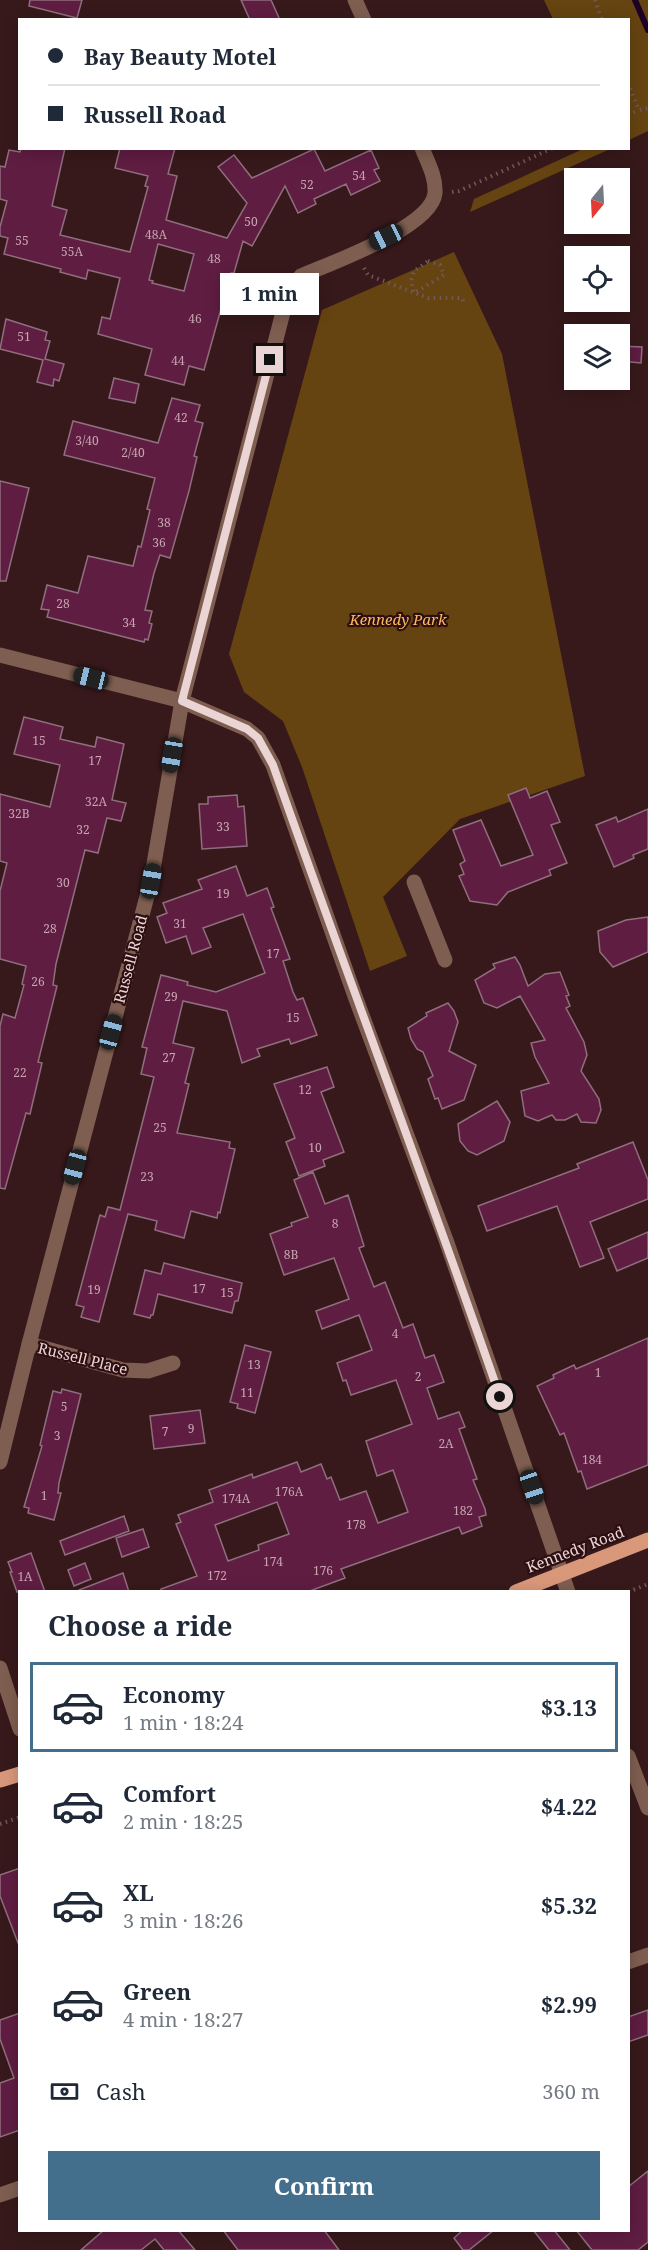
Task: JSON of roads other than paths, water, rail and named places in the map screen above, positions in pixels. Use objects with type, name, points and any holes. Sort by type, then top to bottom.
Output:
[{"type":"main road","name":"Kennedy Road","points":[[521,1590],[648,1540]]},
{"type":"main road","points":[[0,1780],[18,1775]]},
{"type":"street","points":[[355,0],[363,18]]},
{"type":"street","name":"Russell Road","points":[[0,1462],[28,1344],[151,881],[182,701],[291,287],[301,276],[402,230],[430,207],[435,194],[433,174],[423,150]]},
{"type":"street","points":[[0,655],[182,701],[247,729],[258,738],[273,765],[352,988],[446,1239],[567,1590]]},
{"type":"street","points":[[414,882],[446,960]]},
{"type":"street","name":"Russell Place","points":[[28,1344],[123,1370],[148,1371],[173,1363]]},
{"type":"street","points":[[0,1668],[18,1723]]},
{"type":"street","points":[[630,1761],[648,1808]]},
{"type":"street","points":[[630,1961],[648,1955]]},
{"type":"street","points":[[0,2195],[18,2189]]},
{"type":"waterway","points":[[635,0],[648,30]]},
{"type":"park label","name":"Kennedy Park","points":[[398,619]]}]
